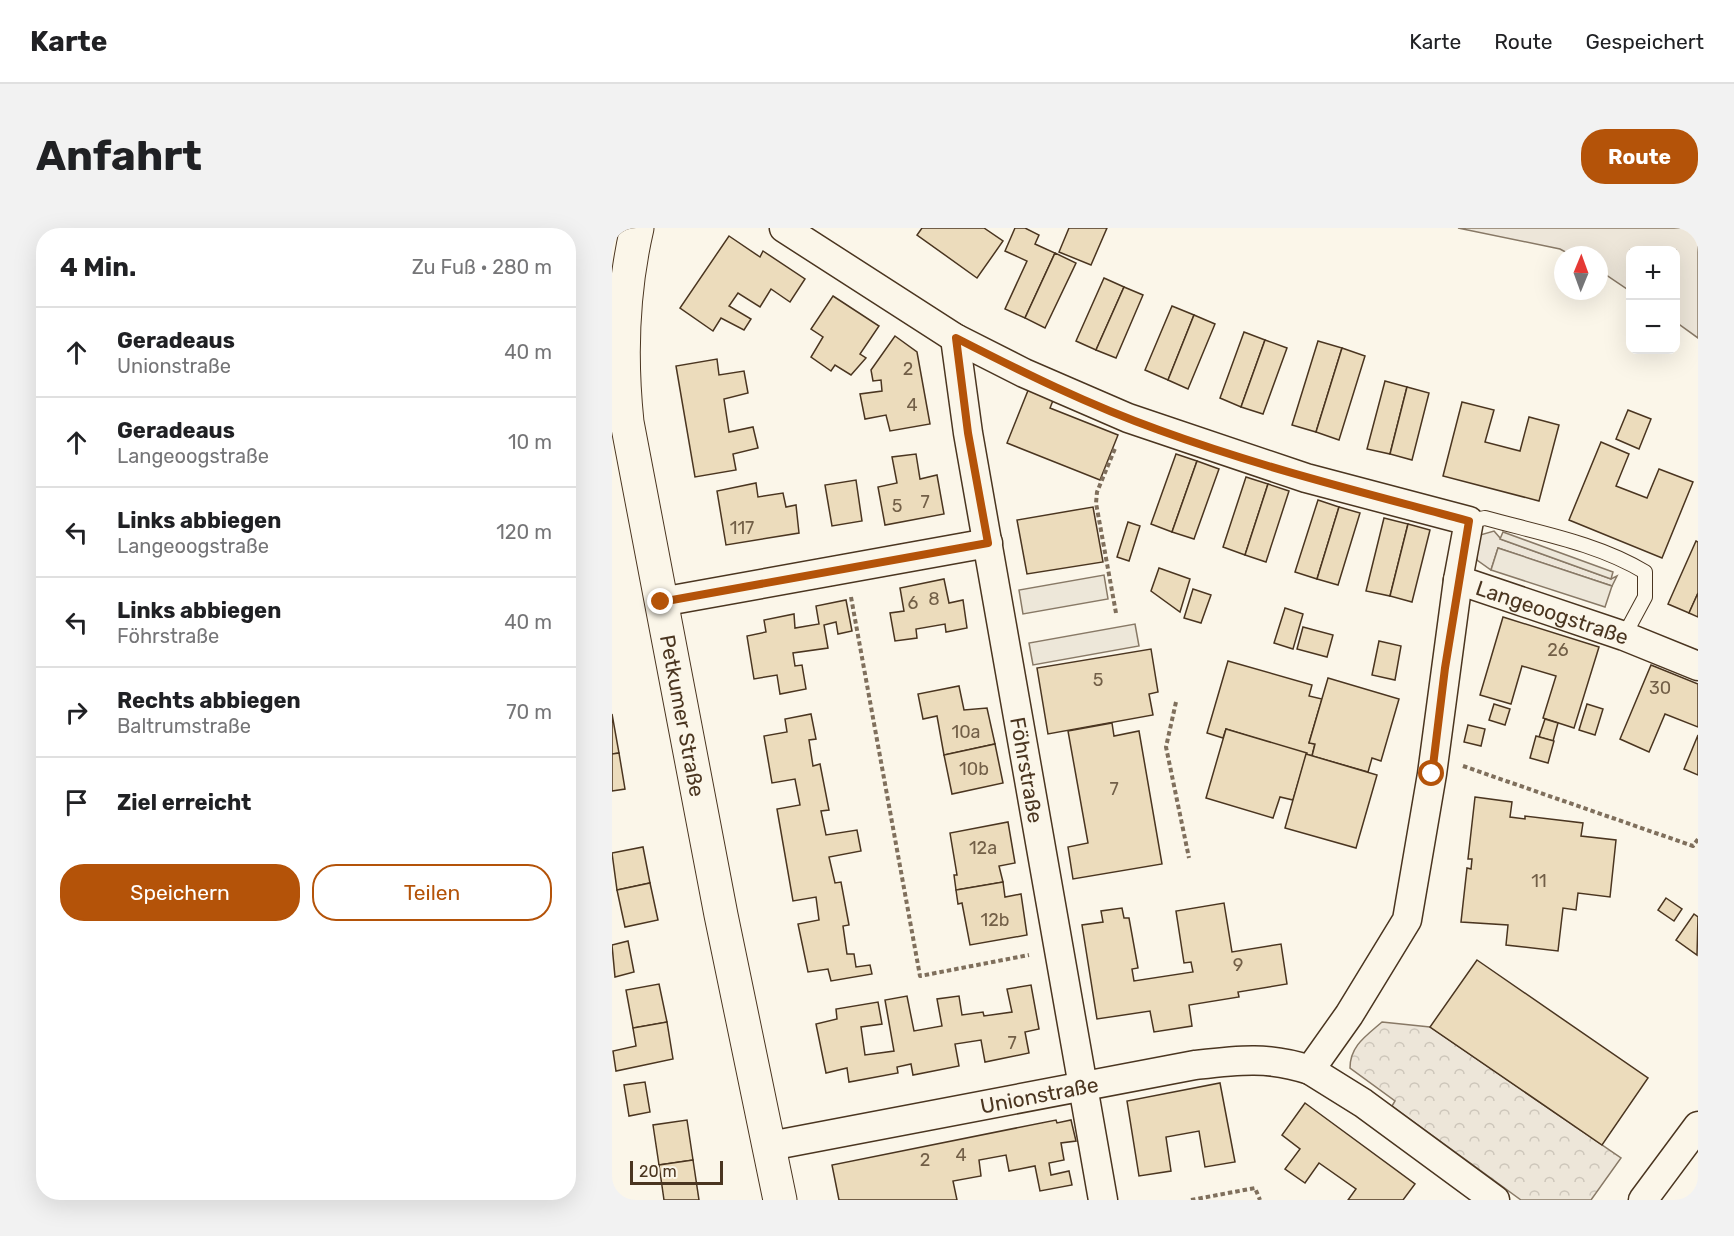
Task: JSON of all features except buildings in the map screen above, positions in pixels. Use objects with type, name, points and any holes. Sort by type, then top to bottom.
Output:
[{"type":"main road","name":"Petkumer Straße","points":[[638,228],[622,312],[621,372],[627,422],[721,915],[780,1200]]},
{"type":"street","points":[[784,228],[956,338],[1024,373],[1128,418],[1306,477],[1469,521]]},
{"type":"street","name":"Föhrstraße","points":[[956,338],[968,433],[1103,1200]]},
{"type":"street","name":"Langeoogstraße","points":[[1469,521],[1458,580],[1624,636],[1698,666]]},
{"type":"street","points":[[661,602],[988,543]]},
{"type":"street","points":[[1311,1070],[1350,1015],[1407,920],[1434,756],[1458,580]]},
{"type":"street","name":"Unionstraße","points":[[770,1146],[1082,1085],[1246,1059],[1284,1061],[1311,1070],[1354,1097],[1495,1200]]},
{"type":"street","points":[[1643,1200],[1698,1126]]},
{"type":"lane","points":[[1469,521],[1485,518],[1589,547],[1626,561],[1645,572],[1645,597],[1624,636]]},
{"type":"path","points":[[1116,613],[1096,503],[1097,492],[1128,418]]},
{"type":"path","points":[[846,567],[920,976],[1060,949]]},
{"type":"path","points":[[1176,702],[1166,747],[1189,858]]},
{"type":"path","points":[[1434,756],[1693,846],[1698,839]]},
{"type":"path","points":[[1191,1200],[1255,1188],[1260,1200]]},
{"type":"green space","points":[[1458,228],[1698,228],[1698,338],[1680,325],[1680,246],[1626,246],[1626,288],[1608,276],[1608,246],[1554,248]]},
{"type":"green space","points":[[1494,531],[1501,539],[1611,579],[1617,576],[1612,586],[1498,548],[1491,570],[1477,560],[1476,548],[1480,535]]},
{"type":"green space","points":[[1382,1022],[1430,1027],[1621,1158],[1591,1200],[1521,1200],[1392,1106],[1395,1101],[1350,1068],[1356,1047]]},
{"type":"shaded area","points":[[1503,532],[1613,572],[1611,579],[1500,539]]},
{"type":"shaded area","points":[[1498,548],[1612,586],[1605,607],[1491,570]]},
{"type":"shaded area","points":[[1104,575],[1108,599],[1023,614],[1019,590]]},
{"type":"shaded area","points":[[1135,624],[1139,646],[1033,665],[1029,643]]},
{"type":"route","points":[[661,602],[988,543],[968,433],[956,338],[1024,373],[1159,430],[1306,477],[1469,521],[1445,668],[1432,774]]}]
